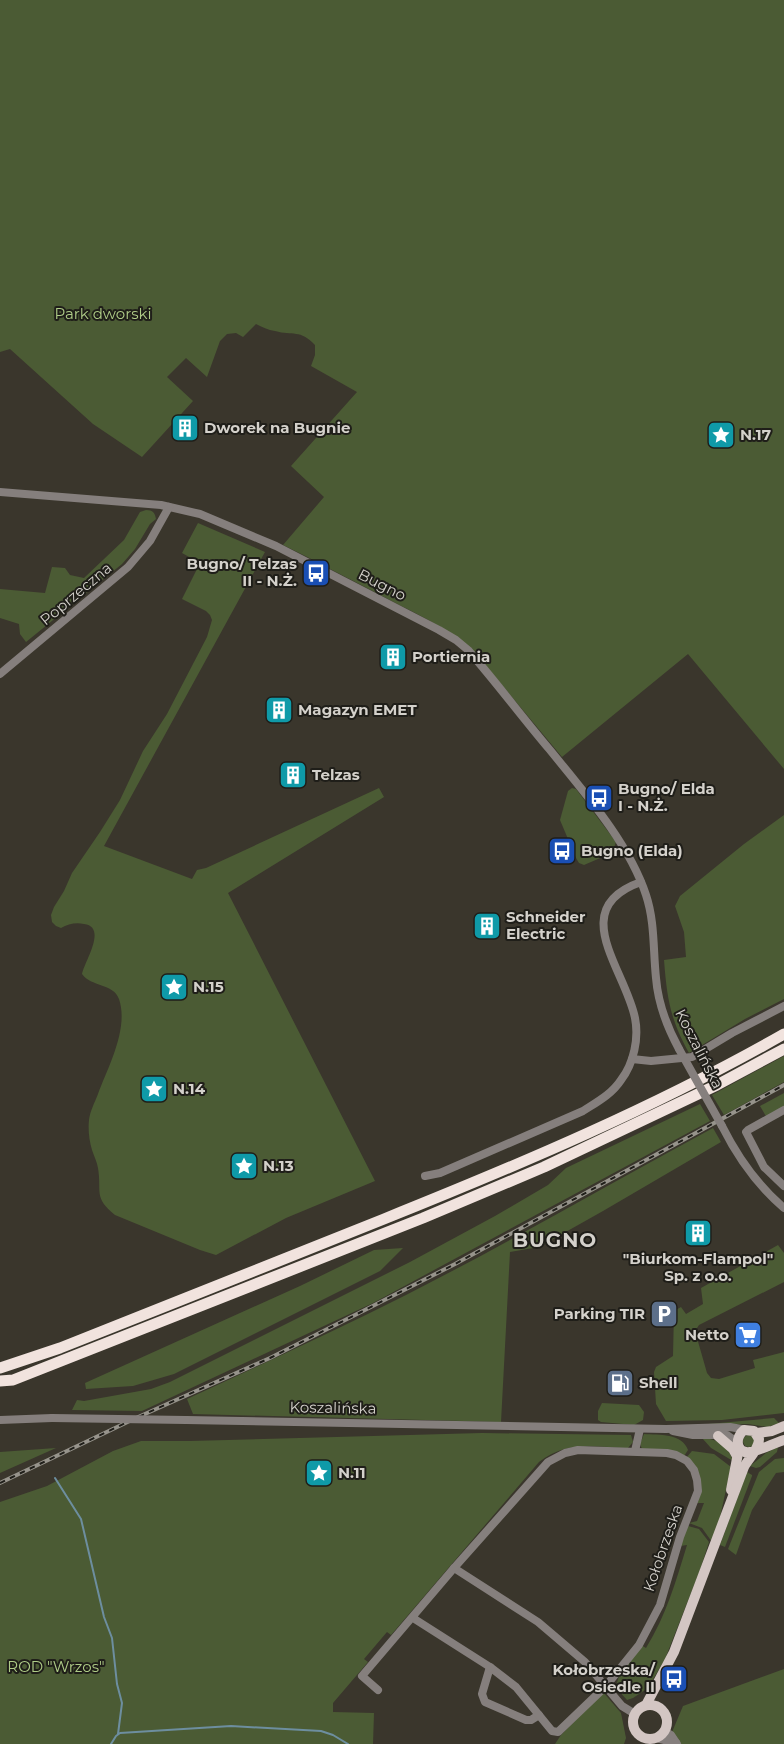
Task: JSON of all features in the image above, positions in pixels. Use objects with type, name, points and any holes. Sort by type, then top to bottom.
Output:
[{"type":"highway","points":[[0,1368],[86,1337],[491,1176],[576,1139],[657,1100],[784,1034]]},
{"type":"highway","points":[[0,1382],[13,1380],[405,1225],[544,1167],[718,1085],[784,1049]]},
{"type":"main road","name":"Koszalińska","points":[[752,1431],[772,1431],[784,1426]]},
{"type":"main road","points":[[636,1744],[637,1733],[633,1724],[635,1714],[646,1705],[674,1652],[727,1514],[744,1467],[760,1442],[752,1431],[739,1435],[727,1514]]},
{"type":"main road","points":[[718,1436],[733,1449],[738,1448],[748,1452],[784,1440]]},
{"type":"main road","points":[[637,1733],[653,1738],[666,1726],[666,1717],[658,1707],[658,1684]]},
{"type":"main road","points":[[646,1705],[658,1707]]},
{"type":"street","name":"Bugno","points":[[0,492],[169,507],[200,514],[276,546],[456,640],[479,663],[573,779],[622,846],[642,882]]},
{"type":"street","name":"Poprzeczna","points":[[0,674],[124,571],[143,550],[160,525],[169,507]]},
{"type":"street","name":"Koszalińska","points":[[642,882],[654,928],[658,995],[670,1031],[740,1158],[754,1179],[784,1208]]},
{"type":"street","points":[[425,1176],[440,1172],[582,1111],[611,1092],[621,1080],[629,1068],[636,1042],[635,1019],[629,996],[606,947],[603,920],[607,906],[617,894],[629,886],[642,882]]},
{"type":"street","points":[[632,1059],[651,1061],[692,1057],[732,1033],[784,1006]]},
{"type":"street","points":[[784,1110],[746,1132],[764,1167],[784,1186]]},
{"type":"street","name":"Koszalińska","points":[[0,1420],[52,1418],[640,1429],[730,1426],[752,1431]]},
{"type":"street","points":[[635,1452],[640,1429]]},
{"type":"street","name":"Koszalińska","points":[[666,1429],[693,1435],[727,1436],[738,1448]]},
{"type":"street","name":"Kołobrzeska","points":[[378,1690],[362,1676],[454,1568],[548,1462],[565,1453],[578,1450],[667,1453],[687,1461],[694,1470],[698,1480],[698,1491],[680,1537],[656,1614],[633,1653],[606,1686],[558,1732],[552,1731],[519,1690],[490,1667],[412,1618]]},
{"type":"street","points":[[454,1568],[534,1619],[585,1662],[622,1706],[635,1714]]},
{"type":"street","points":[[490,1667],[482,1694],[486,1704],[528,1720],[539,1715]]},
{"type":"street","points":[[653,1738],[676,1744]]},
{"type":"green space","name":"Park dworski","points":[[0,0],[784,0],[784,769],[688,654],[562,757],[482,661],[460,640],[422,617],[283,545],[324,497],[291,466],[357,392],[311,366],[315,355],[315,345],[305,337],[270,330],[256,324],[243,337],[236,333],[227,334],[220,341],[207,377],[186,358],[167,377],[193,401],[142,457],[93,424],[10,349],[0,352]]},
{"type":"green space","points":[[146,510],[153,512],[156,519],[150,524],[135,549],[122,564],[26,642],[20,634],[19,624],[0,618],[0,589],[45,593],[52,567],[65,568],[70,575],[84,578],[124,540],[140,512]]},
{"type":"green space","points":[[198,523],[265,552],[104,846],[192,879],[197,870],[206,868],[379,788],[384,797],[228,893],[375,1181],[286,1218],[216,1255],[115,1215],[101,1199],[98,1168],[89,1138],[89,1120],[91,1110],[116,1048],[121,1023],[119,999],[112,990],[91,981],[82,974],[93,946],[94,931],[91,927],[75,923],[61,928],[52,922],[51,915],[72,873],[120,800],[143,751],[167,714],[207,637],[212,620],[210,615],[182,599],[200,563],[182,553]]},
{"type":"green space","points":[[572,788],[576,789],[616,842],[612,853],[584,865],[579,863],[576,858],[560,820],[568,791]]},
{"type":"green space","points":[[784,815],[784,999],[745,1019],[689,1053],[670,1008],[665,974],[664,960],[686,957],[684,932],[675,906],[680,896],[744,844]]},
{"type":"green space","points":[[784,1056],[784,1082],[724,1115],[712,1095]]},
{"type":"green space","points":[[784,1093],[784,1108],[767,1118],[760,1106]]},
{"type":"green space","points":[[700,1104],[710,1121],[373,1303],[142,1411],[72,1410],[77,1400],[84,1401],[151,1389],[170,1382],[410,1262],[548,1185],[566,1168]]},
{"type":"green space","points":[[713,1128],[721,1142],[539,1247],[510,1252],[501,1422],[193,1414],[187,1399],[297,1348],[445,1275]]},
{"type":"green space","points":[[778,1245],[784,1253],[784,1282],[699,1325],[695,1331],[707,1373],[711,1378],[719,1379],[755,1368],[753,1360],[784,1352],[784,1413],[722,1420],[666,1421],[656,1404],[654,1372],[656,1367],[673,1356],[674,1311],[681,1307],[686,1314],[703,1304],[701,1288]]},
{"type":"green space","points":[[403,1248],[380,1271],[174,1374],[133,1386],[86,1389],[85,1383],[300,1286],[374,1250]]},
{"type":"green space","points":[[602,1403],[639,1405],[644,1412],[643,1420],[634,1425],[601,1422],[598,1420],[598,1411]]},
{"type":"green space","points":[[774,1418],[779,1423],[768,1427],[748,1424],[706,1425],[708,1424]]},
{"type":"green space","name":"ROD \"Wrzos\"","points":[[482,1433],[631,1435],[633,1442],[628,1448],[582,1446],[560,1450],[539,1462],[391,1635],[387,1632],[364,1659],[368,1662],[333,1703],[333,1712],[374,1713],[373,1744],[0,1744],[0,1502],[47,1486],[113,1451],[141,1441]]},
{"type":"green space","points":[[644,1434],[663,1435],[681,1440],[688,1450],[684,1456],[642,1449],[640,1444]]},
{"type":"green space","points":[[747,1435],[751,1435],[755,1441],[751,1447],[747,1447],[743,1443],[743,1439]]},
{"type":"green space","points":[[702,1438],[722,1444],[729,1451],[733,1461],[711,1448]]},
{"type":"green space","points":[[778,1447],[777,1452],[760,1467],[750,1466],[766,1453]]},
{"type":"green space","points":[[56,1448],[0,1473],[0,1452]]},
{"type":"green space","points":[[692,1451],[714,1454],[731,1467],[720,1517],[712,1542],[702,1528],[689,1523],[697,1521],[704,1503],[697,1503],[700,1495],[686,1458]]},
{"type":"green space","points":[[784,1458],[784,1472],[776,1473],[752,1510],[736,1555],[728,1549],[759,1472],[775,1459]]},
{"type":"green space","points":[[747,1472],[752,1476],[725,1547],[720,1545]]},
{"type":"green space","points":[[688,1526],[699,1529],[709,1542],[700,1570],[665,1659],[648,1688],[627,1700],[616,1686],[618,1674],[641,1645],[646,1648],[653,1636],[679,1572],[687,1545],[680,1546]]},
{"type":"green space","points":[[784,1669],[784,1744],[667,1744],[683,1706]]},
{"type":"green space","points":[[603,1692],[621,1713],[626,1738],[624,1744],[555,1744],[561,1735]]},
{"type":"waterway","points":[[55,1478],[81,1519],[104,1617],[112,1638],[117,1684],[122,1703],[118,1734]]},
{"type":"waterway","points":[[111,1744],[120,1733],[231,1726],[321,1731],[333,1735],[348,1744]]},
{"type":"railway","points":[[0,1483],[136,1418],[270,1358],[359,1313],[455,1264],[784,1085]]},
{"type":"place","name":"Dworek na Bugnie","points":[[185,428]]},
{"type":"place","name":"N.17","points":[[721,435]]},
{"type":"place","name":"Bugno/ Telzas II - N.Ż.","points":[[316,573]]},
{"type":"place","name":"Portiernia","points":[[393,657]]},
{"type":"place","name":"Magazyn EMET","points":[[279,710]]},
{"type":"place","name":"Telzas","points":[[293,775]]},
{"type":"place","name":"Bugno/ Elda I - N.Ż.","points":[[599,798]]},
{"type":"place","name":"Bugno (Elda)","points":[[562,851]]},
{"type":"place","name":"Schneider Electric","points":[[487,926]]},
{"type":"place","name":"N.15","points":[[174,987]]},
{"type":"place","name":"N.14","points":[[154,1089]]},
{"type":"place","name":"N.13","points":[[244,1166]]},
{"type":"place","name":"\"Biurkom-Flampol\" Sp. z o.o.","points":[[698,1233]]},
{"type":"place","name":"Parking TIR","points":[[664,1314]]},
{"type":"place","name":"Netto","points":[[748,1335]]},
{"type":"place","name":"Shell","points":[[620,1383]]},
{"type":"place","name":"N.11","points":[[319,1473]]},
{"type":"place","name":"Kołobrzeska/ Osiedle II","points":[[674,1679]]},
{"type":"district","name":"BUGNO","points":[[555,1240]]}]
